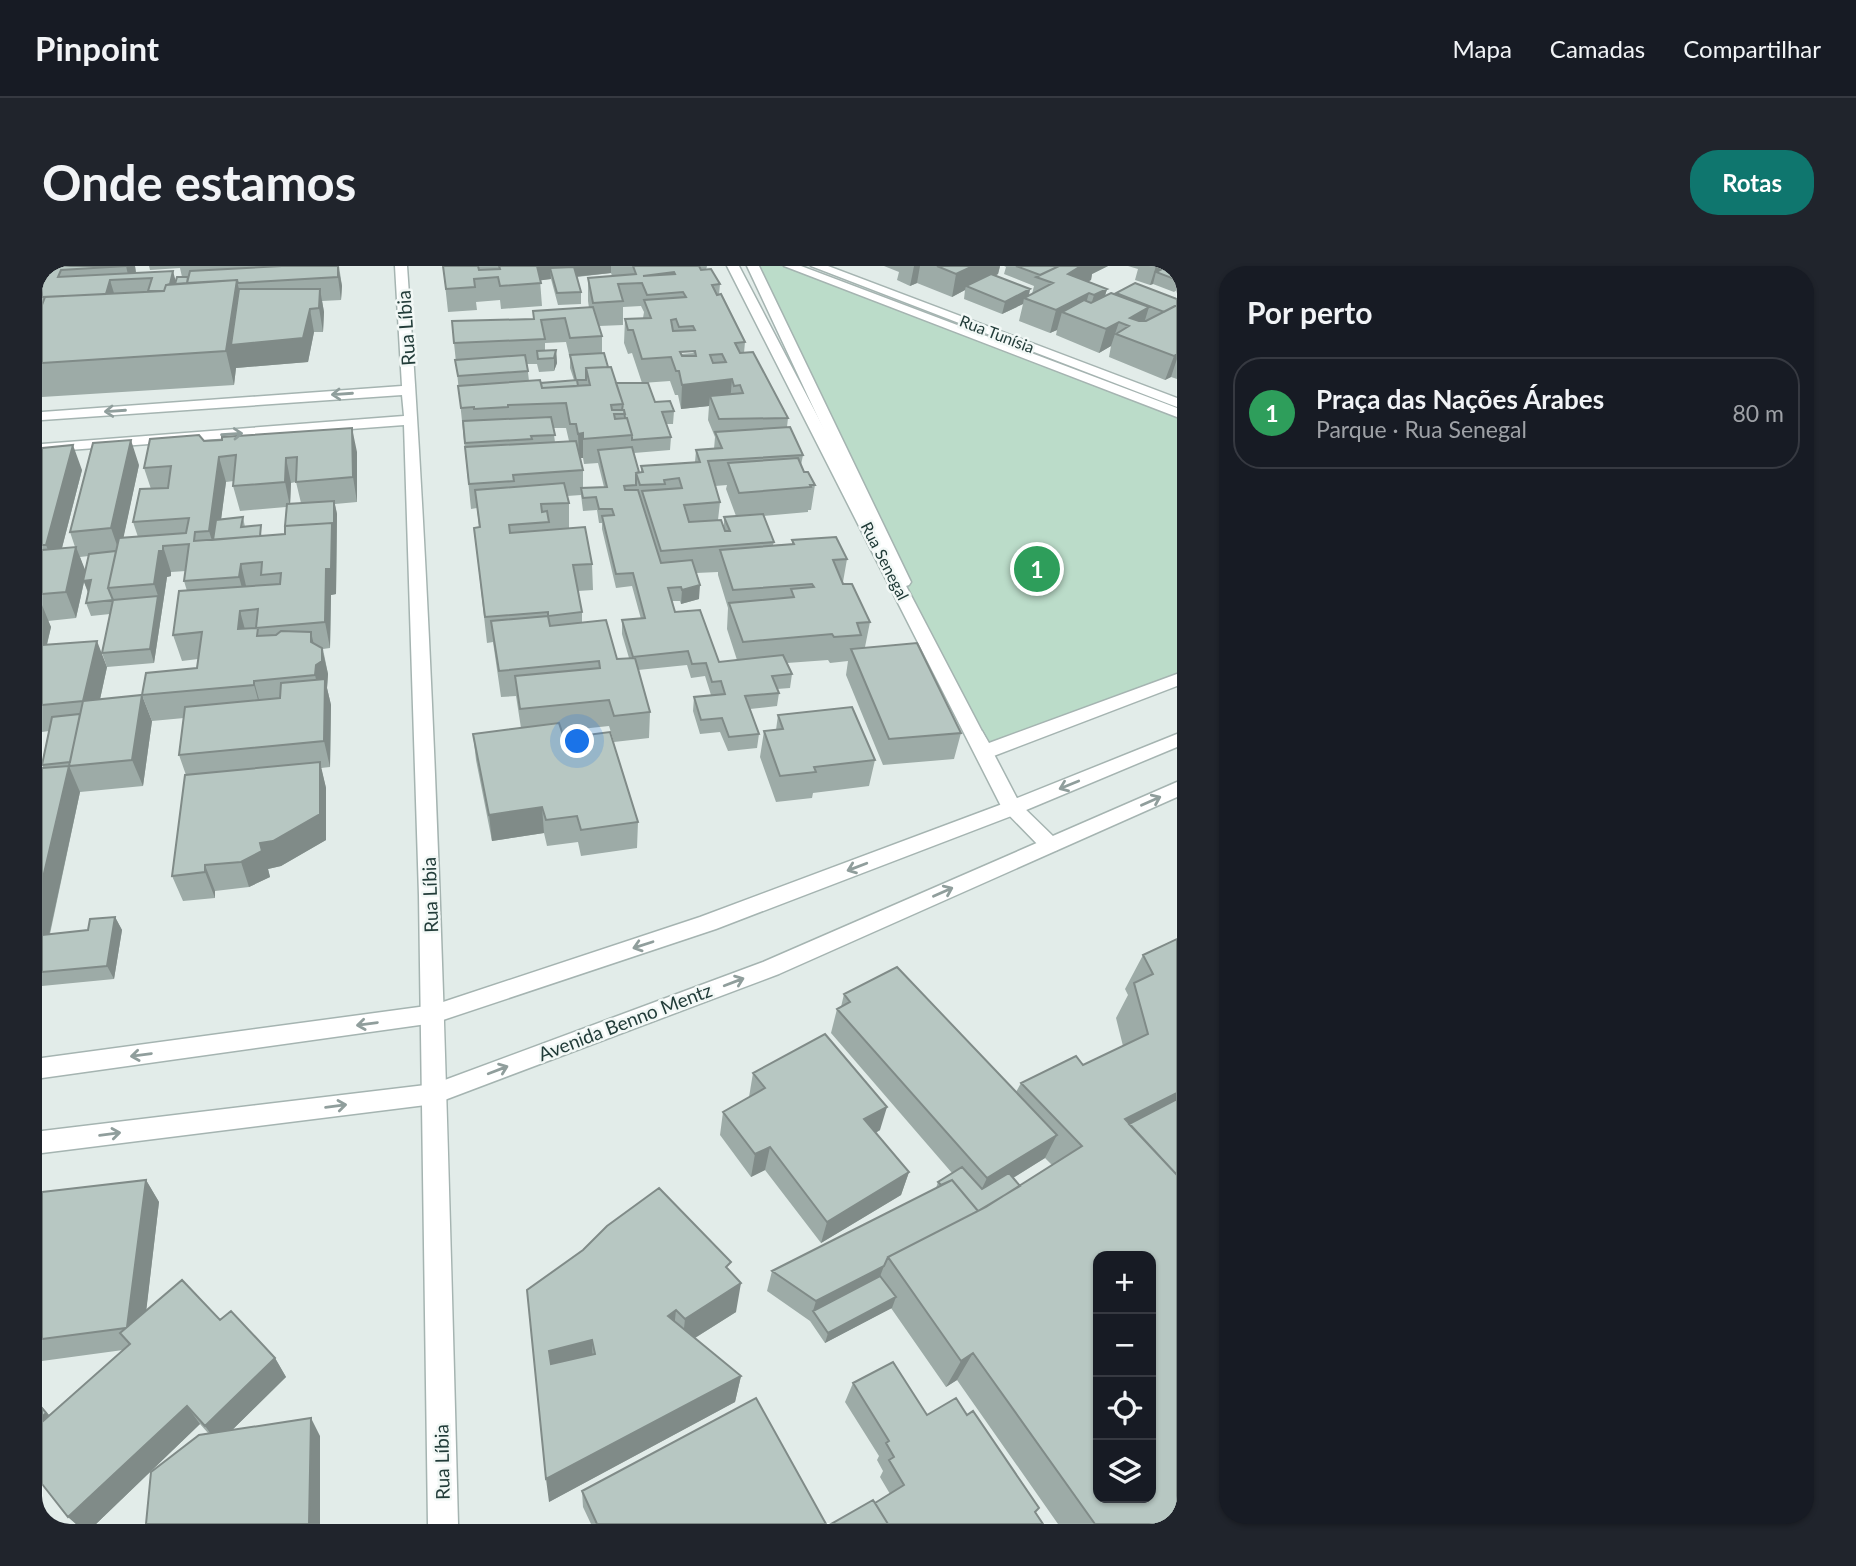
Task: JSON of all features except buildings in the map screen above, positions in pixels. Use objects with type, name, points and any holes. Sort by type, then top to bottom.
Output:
[{"type":"street","name":"Rua Líbia","points":[[401,266],[412,420],[434,1014],[443,1524]]},
{"type":"street","name":"Rua Senegal","points":[[733,266],[1012,808],[1050,845]]},
{"type":"street","points":[[753,266],[984,752],[1177,680]]},
{"type":"street","points":[[790,266],[1177,413]]},
{"type":"street","name":"Rua Tunísia","points":[[817,266],[1177,403]]},
{"type":"street","points":[[42,416],[410,390]]},
{"type":"street","points":[[42,448],[412,420]]},
{"type":"street","points":[[42,1068],[434,1014],[708,923],[1012,808],[1177,740]]},
{"type":"street","name":"Avenida Benno Mentz","points":[[42,1142],[434,1094],[771,968],[1177,789]]},
{"type":"green space","points":[[753,266],[790,266],[1177,413],[1177,680],[984,752]]},
{"type":"place","name":"Praça das Nações Árabes","points":[[1037,569]]}]
